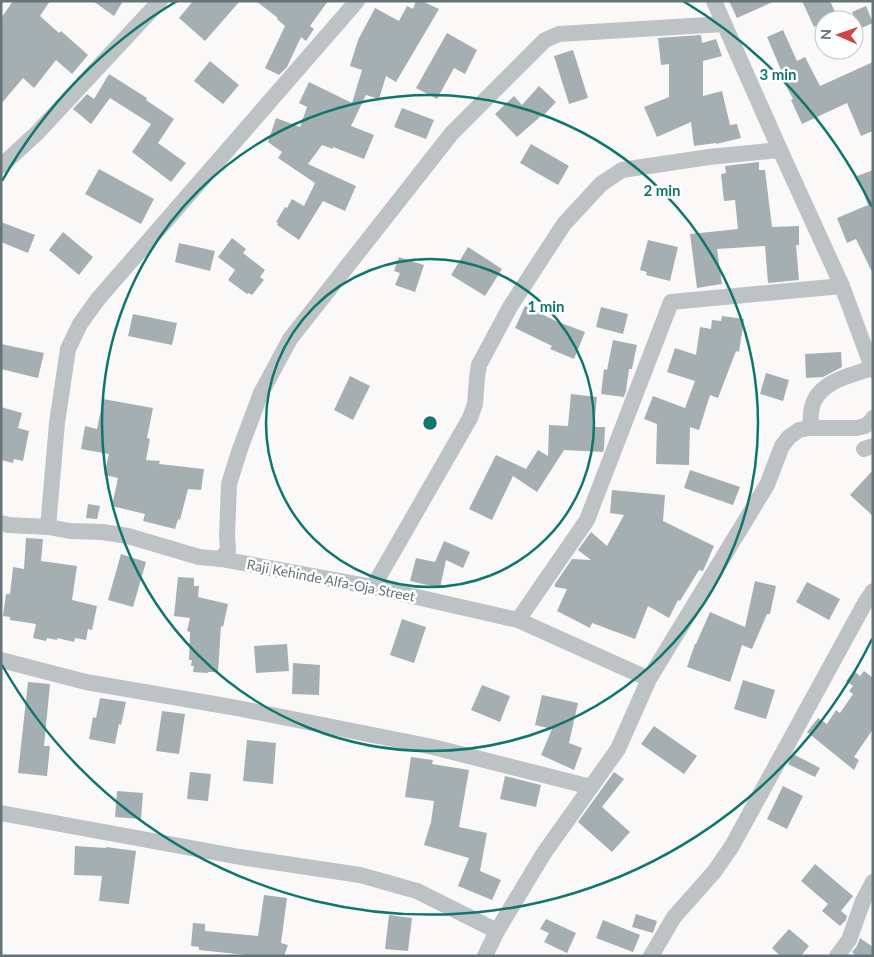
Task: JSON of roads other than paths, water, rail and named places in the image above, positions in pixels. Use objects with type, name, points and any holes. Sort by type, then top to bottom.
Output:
[{"type":"street","points":[[1,166],[38,133],[160,1]]},
{"type":"street","points":[[48,527],[57,423],[68,349],[80,324],[98,299],[357,1]]},
{"type":"street","points":[[714,1],[842,286],[872,369],[831,383],[821,390],[814,402],[810,428]]},
{"type":"street","points":[[221,559],[228,550],[230,484],[240,449],[261,393],[290,339],[452,133],[545,40],[558,34],[724,24]]},
{"type":"street","points":[[373,587],[470,418],[475,404],[479,365],[510,307],[564,224],[601,184],[622,170],[710,157],[780,150]]},
{"type":"street","points":[[518,620],[587,520],[671,302],[842,286]]},
{"type":"street","points":[[485,956],[497,931],[544,852],[618,749],[650,679],[767,485],[782,446],[789,437],[799,430],[810,428],[856,428],[865,426],[873,418]]},
{"type":"street","name":"Raji Kehinde Alfa-Oja Street","points":[[1,523],[128,536],[198,557],[221,559],[373,587],[518,620],[650,679]]},
{"type":"street","points":[[651,956],[674,916],[714,872],[732,846],[873,591]]},
{"type":"street","points":[[1,660],[86,682],[237,708],[433,747],[591,787]]},
{"type":"street","points":[[1,813],[240,858],[360,875],[417,891],[497,931]]},
{"type":"street","points":[[837,956],[849,940],[873,882]]}]
